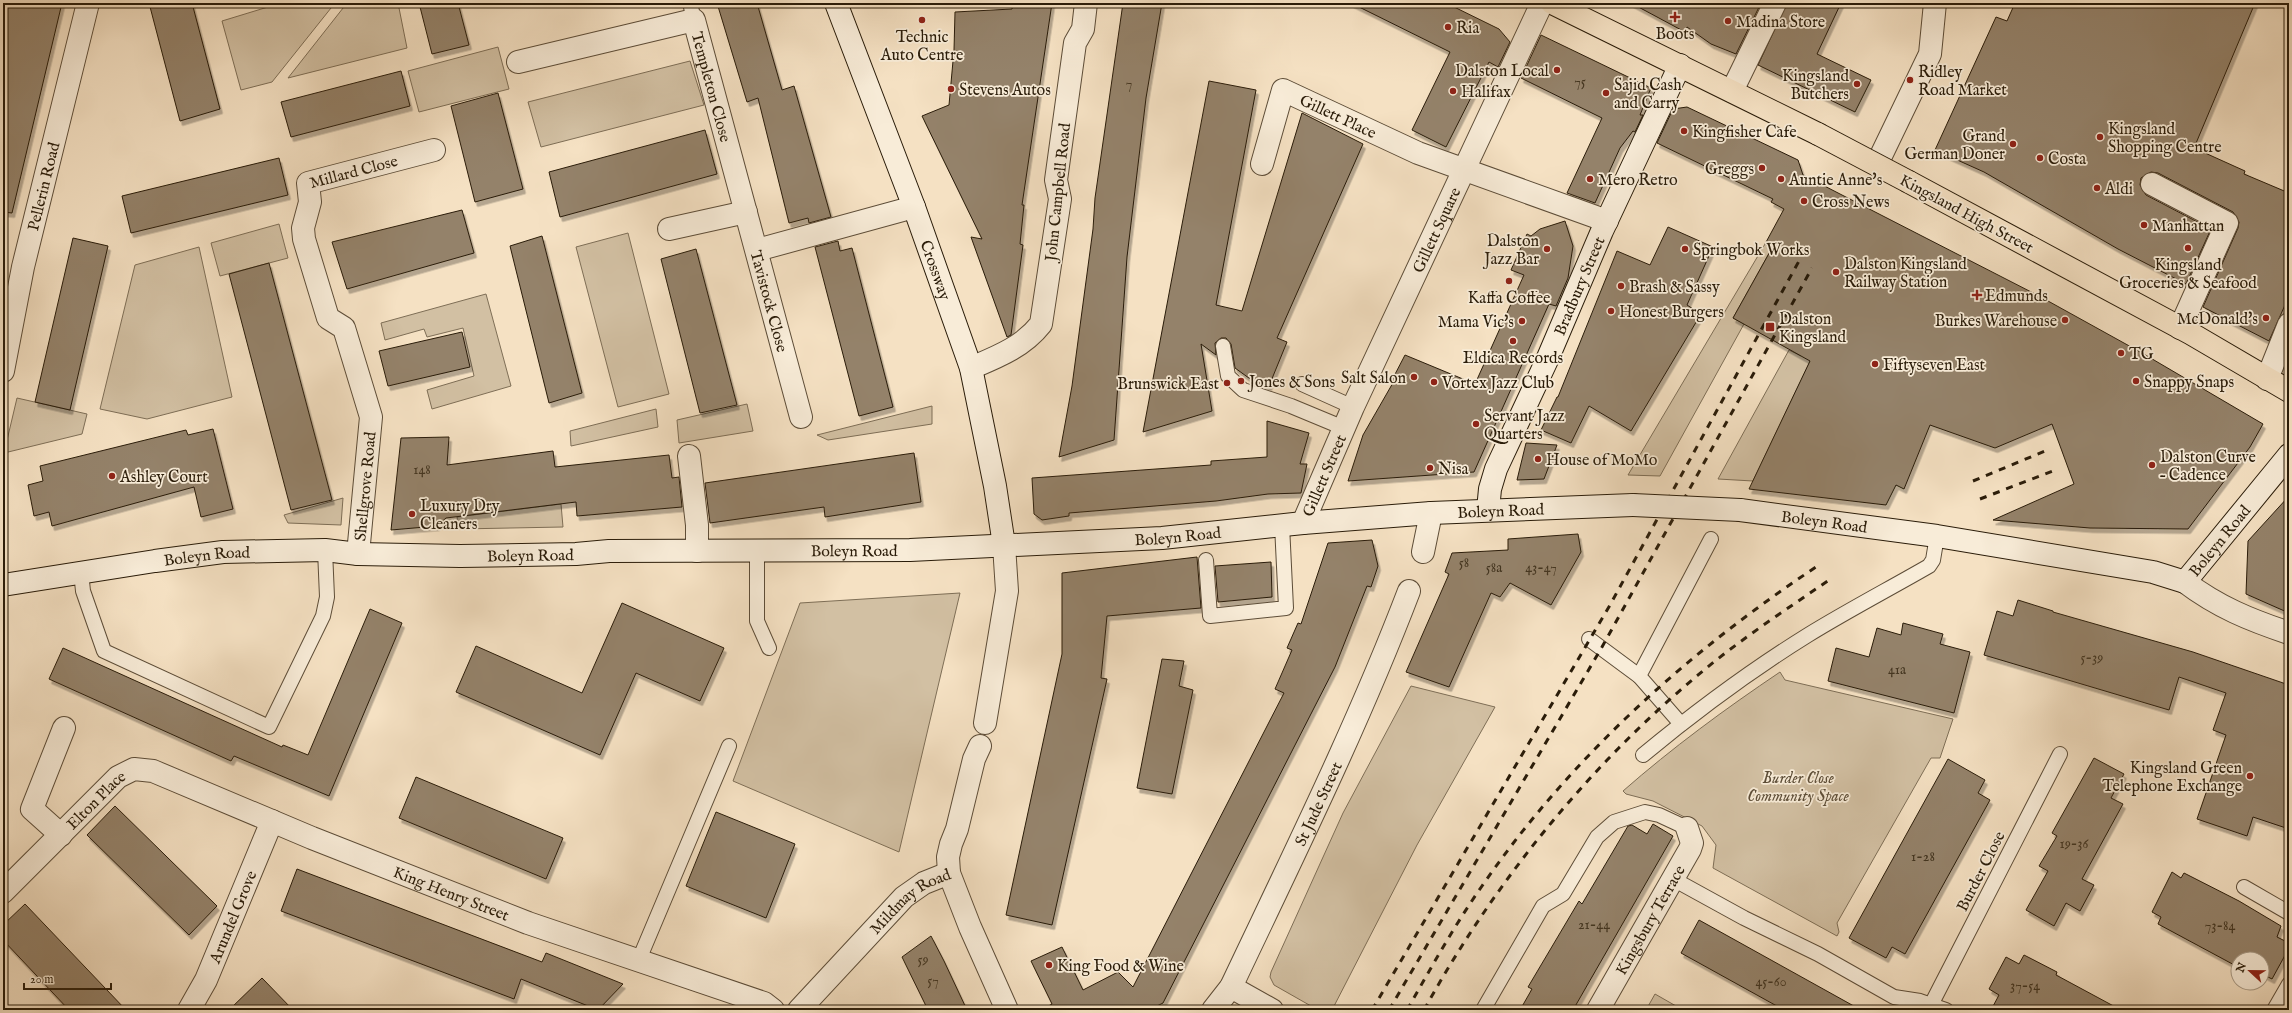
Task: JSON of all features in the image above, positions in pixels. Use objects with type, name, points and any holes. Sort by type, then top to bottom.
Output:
[{"type":"highway","name":"Kingsland High Street","points":[[1552,3],[1680,65],[1877,164],[2180,328],[2289,391]]},
{"type":"street","name":"Pellerin Road","points":[[3,371],[23,267],[88,3]]},
{"type":"street","name":"Crossway","points":[[836,3],[914,207],[971,368],[992,472],[1004,545]]},
{"type":"street","name":"John Campbell Road","points":[[971,368],[1009,351],[1031,337],[1041,324],[1060,199],[1056,180],[1075,43],[1083,29],[1086,3]]},
{"type":"street","points":[[1464,170],[1542,3]]},
{"type":"street","points":[[1732,91],[1776,3]]},
{"type":"street","points":[[1877,164],[1930,54],[1936,3]]},
{"type":"street","name":"Templeton Close","points":[[518,62],[693,12],[757,250]]},
{"type":"street","name":"Bradbury Street","points":[[1488,510],[1490,489],[1496,469],[1547,360],[1607,221],[1680,65]]},
{"type":"street","name":"Gillett Place","points":[[1262,164],[1283,90],[1418,153],[1464,170]]},
{"type":"street","name":"Millard Close","points":[[371,417],[344,328],[328,318],[304,239],[303,228],[310,202],[308,183],[434,150]]},
{"type":"street","name":"Gillett Square","points":[[1344,428],[1464,170],[1607,221]]},
{"type":"street","points":[[2152,184],[2227,223],[2180,328]]},
{"type":"street","name":"Tavistock Close","points":[[801,417],[757,250],[914,207]]},
{"type":"street","points":[[669,228],[746,212]]},
{"type":"street","points":[[2267,379],[2289,324]]},
{"type":"street","name":"Shellgrove Road","points":[[358,554],[371,417]]},
{"type":"street","name":"Gillett Street","points":[[1303,523],[1344,428]]},
{"type":"street","name":"Boleyn Road","points":[[3,585],[81,572],[223,552],[325,550],[358,554],[460,556],[697,550],[757,552],[910,550],[1162,538],[1303,523],[1431,513],[1633,505],[1740,510],[1937,536],[2153,572],[2185,582],[2289,455]]},
{"type":"street","points":[[689,456],[697,525],[697,550]]},
{"type":"street","points":[[1423,552],[1431,513]]},
{"type":"street","points":[[986,723],[1007,591],[1004,545]]},
{"type":"street","points":[[2185,582],[2207,599],[2230,611],[2289,633]]},
{"type":"street","name":"St Jude Street","points":[[1213,1010],[1231,987],[1333,773],[1377,675],[1409,591]]},
{"type":"street","name":"Elton Place","points":[[61,835],[32,809],[64,728]]},
{"type":"street","name":"Mildmay Road","points":[[799,1010],[904,898],[924,883],[949,873],[948,856],[950,844],[957,828],[974,759],[980,746]]},
{"type":"street","name":"Elton Place","points":[[3,892],[118,777],[134,769]]},
{"type":"street","name":"King Henry Street","points":[[134,769],[153,771],[272,821],[528,923],[638,962],[764,1003],[773,1010]]},
{"type":"street","name":"Arundel Grove","points":[[188,1010],[206,980],[272,821]]},
{"type":"street","name":"Kingsbury Terrace","points":[[1598,1010],[1692,843],[1687,828]]},
{"type":"street","points":[[949,873],[970,927],[1007,1010]]},
{"type":"street","points":[[1231,987],[1272,1010]]},
{"type":"lane","points":[[1222,346],[1228,376],[1243,390],[1291,406],[1344,428]]},
{"type":"lane","points":[[1302,384],[1353,407]]},
{"type":"lane","points":[[1206,560],[1210,616],[1286,608],[1282,525]]},
{"type":"lane","points":[[1643,755],[1681,724],[1765,663],[1808,635],[1929,566],[1933,560],[1937,536]]},
{"type":"lane","points":[[1639,676],[1711,539]]},
{"type":"lane","points":[[81,572],[85,596],[104,651],[268,727],[323,616],[327,598],[325,550]]},
{"type":"lane","points":[[757,552],[757,621],[769,648]]},
{"type":"lane","points":[[1589,639],[1639,676],[1681,724]]},
{"type":"lane","points":[[638,962],[728,746]]},
{"type":"lane","name":"Burder Close","points":[[1922,1005],[2060,754]]},
{"type":"lane","points":[[1482,1010],[1543,906],[1563,894],[1597,837],[1614,822],[1645,812],[1659,815],[1687,828]]},
{"type":"lane","points":[[1673,879],[1744,918],[1818,954],[1894,997],[1946,1010]]},
{"type":"lane","points":[[2244,887],[2289,913]]},
{"type":"lane","points":[[2274,1010],[2289,984]]},
{"type":"green space","points":[[281,3],[335,3],[272,82],[241,90],[222,21]]},
{"type":"green space","points":[[347,3],[398,3],[407,48],[288,78]]},
{"type":"green space","points":[[498,47],[509,89],[419,112],[408,71]]},
{"type":"green space","points":[[690,61],[704,105],[541,147],[528,102]]},
{"type":"green space","points":[[279,224],[288,258],[220,276],[211,243]]},
{"type":"green space","points":[[628,233],[669,394],[618,407],[576,247]]},
{"type":"green space","points":[[1765,244],[1772,248],[1733,318],[1744,324],[1660,476],[1628,475]]},
{"type":"green space","points":[[199,247],[232,397],[147,419],[100,409],[135,265]]},
{"type":"green space","points":[[486,294],[511,386],[432,409],[427,390],[474,376],[463,328],[427,337],[424,329],[385,340],[381,323]]},
{"type":"green space","points":[[1842,295],[1753,481],[1718,479],[1789,350],[1801,356]]},
{"type":"green space","points":[[17,398],[87,414],[82,434],[4,453]]},
{"type":"green space","points":[[747,404],[753,431],[679,443],[677,420]]},
{"type":"green space","points":[[932,406],[932,424],[828,440],[817,435]]},
{"type":"green space","points":[[656,409],[658,427],[571,446],[570,431]]},
{"type":"green space","points":[[343,498],[341,525],[288,523],[284,515]]},
{"type":"green space","points":[[561,504],[563,527],[459,529],[457,517]]},
{"type":"green space","points":[[960,593],[899,852],[733,781],[800,603]]},
{"type":"green space","name":"Burder Close Community Space","points":[[1780,672],[1785,680],[1953,719],[1940,758],[1931,758],[1837,923],[1839,932],[1837,936],[1713,868],[1716,845],[1702,826],[1653,801],[1626,794],[1623,791],[1660,759],[1699,729]]},
{"type":"green space","points":[[1411,686],[1495,707],[1417,845],[1332,1010],[1318,1010],[1274,985],[1270,977],[1271,972],[1343,813]]},
{"type":"green space","points":[[1655,994],[1683,1010],[1646,1010]]},
{"type":"building","points":[[3,3],[62,3],[12,213],[3,212]]},
{"type":"building","points":[[149,3],[192,3],[220,109],[180,121]]},
{"type":"building","points":[[419,3],[458,3],[469,45],[432,54]]},
{"type":"building","points":[[717,3],[757,3],[782,90],[794,86],[831,217],[809,223],[808,218],[789,223],[758,98],[747,102]]},
{"type":"building","points":[[1013,3],[1052,3],[1022,205],[1024,205],[1020,244],[1023,245],[1011,335],[1007,337],[971,237],[982,239],[922,116],[949,105],[954,50],[955,12],[1012,9]]},
{"type":"building","points":[[1123,3],[1162,3],[1146,98],[1127,257],[1114,440],[1059,457],[1072,386],[1093,229],[1095,198]]},
{"type":"building","name":"Halifax","points":[[1351,3],[1446,3],[1499,29],[1510,42],[1498,67],[1489,62],[1446,147],[1412,130],[1450,52]]},
{"type":"building","points":[[1631,3],[1761,3],[1736,54],[1711,44],[1687,27],[1685,32]]},
{"type":"building","points":[[1787,3],[1841,3],[1817,54],[1871,80],[1855,112],[1758,65]]},
{"type":"building","name":"Kingsland Shopping Centre","points":[[2015,3],[2255,3],[2194,148],[2245,171],[2244,174],[2289,193],[2289,296],[2269,341],[2203,307],[2238,228],[2239,222],[2233,212],[2158,173],[2151,172],[2141,178],[2140,185],[2146,195],[2211,229],[2186,284],[2118,249],[1984,172],[1935,150],[1996,17],[2007,21]]},
{"type":"building","points":[[1541,35],[1651,88],[1640,115],[1643,115],[1635,132],[1633,131],[1620,148],[1595,203],[1567,193],[1602,118],[1521,78]]},
{"type":"building","points":[[401,71],[410,106],[291,137],[281,102]]},
{"type":"building","points":[[1209,81],[1256,90],[1216,305],[1242,311],[1302,113],[1363,144],[1277,338],[1287,342],[1269,386],[1253,381],[1235,368],[1231,344],[1226,338],[1221,338],[1215,343],[1216,355],[1201,344],[1212,411],[1143,432]]},
{"type":"building","points":[[498,93],[523,189],[475,202],[451,106]]},
{"type":"building","points":[[1687,107],[1798,160],[1803,175],[2039,296],[2142,353],[2263,424],[2250,447],[2188,529],[2090,528],[1993,520],[2074,484],[2052,424],[1995,448],[1930,425],[1904,489],[1896,485],[1886,505],[1749,489],[1810,361],[1733,318],[1772,248],[1765,244],[1784,209],[1771,202],[1773,199],[1657,143],[1673,109]]},
{"type":"building","points":[[705,130],[717,174],[560,217],[549,172]]},
{"type":"building","points":[[279,158],[288,195],[131,233],[122,196]]},
{"type":"building","points":[[462,210],[474,253],[347,289],[332,242]]},
{"type":"building","points":[[1565,221],[1573,246],[1568,278],[1556,306],[1549,304],[1474,472],[1348,481],[1363,435],[1394,381],[1392,380],[1405,355],[1475,384],[1524,275],[1511,270],[1527,234],[1531,236],[1540,229]]},
{"type":"building","points":[[1668,227],[1713,247],[1687,305],[1701,314],[1631,431],[1589,406],[1571,443],[1541,430],[1558,397],[1617,251],[1650,265]]},
{"type":"building","points":[[542,236],[582,393],[549,403],[510,246]]},
{"type":"building","points":[[73,238],[108,246],[70,410],[35,402]]},
{"type":"building","points":[[838,241],[840,251],[852,248],[893,407],[859,416],[815,247]]},
{"type":"building","points":[[696,249],[737,405],[700,413],[661,259]]},
{"type":"building","points":[[269,263],[332,500],[291,510],[229,274]]},
{"type":"building","points":[[462,332],[470,367],[388,386],[379,351]]},
{"type":"building","points":[[1267,421],[1309,433],[1300,464],[1307,464],[1301,493],[1268,494],[1216,501],[1069,513],[1069,516],[1042,520],[1034,514],[1032,478],[1211,465],[1211,461],[1267,457]]},
{"type":"building","name":"Ashley Court","points":[[213,429],[233,509],[201,517],[194,487],[52,526],[49,512],[34,516],[28,485],[43,481],[40,466],[186,430],[188,435]]},
{"type":"building","points":[[449,437],[447,465],[553,451],[555,467],[669,455],[672,478],[679,477],[682,507],[577,516],[576,502],[446,518],[437,526],[391,530],[401,438]]},
{"type":"building","name":"House of MoMo","points":[[1526,443],[1557,445],[1544,479],[1517,480]]},
{"type":"building","points":[[914,453],[921,502],[825,517],[824,507],[710,523],[705,483]]},
{"type":"building","points":[[2289,496],[2289,613],[2246,594],[2248,541]]},
{"type":"building","points":[[1578,534],[1581,552],[1551,605],[1510,583],[1500,597],[1491,593],[1449,687],[1406,672],[1449,574],[1445,572],[1452,553],[1508,550],[1508,539]]},
{"type":"building","points":[[1372,540],[1378,566],[1371,587],[1367,586],[1335,667],[1163,1003],[1155,1007],[1158,1010],[1041,1010],[1052,1004],[1031,961],[1062,947],[1083,990],[1118,972],[1133,987],[1284,693],[1275,689],[1292,650],[1287,648],[1298,623],[1301,624],[1328,543]]},
{"type":"building","points":[[1197,557],[1201,608],[1107,616],[1101,678],[1107,679],[1052,925],[1006,915],[1062,654],[1062,573]]},
{"type":"building","points":[[1271,562],[1272,597],[1218,602],[1215,566]]},
{"type":"building","points":[[2018,600],[2053,612],[2193,652],[2289,685],[2289,829],[2253,817],[2247,836],[2197,819],[2226,735],[2213,730],[2226,693],[2179,677],[2169,710],[1984,655],[1997,611],[2013,616]]},
{"type":"building","points":[[622,603],[724,648],[700,701],[636,673],[600,755],[456,692],[476,646],[582,693]]},
{"type":"building","points":[[370,609],[402,623],[329,796],[234,756],[231,761],[49,679],[63,648],[282,747],[283,745],[308,755]]},
{"type":"building","points":[[1903,623],[1943,634],[1940,644],[1970,652],[1954,713],[1828,681],[1836,648],[1869,657],[1877,628],[1901,635]]},
{"type":"building","points":[[1162,659],[1184,661],[1179,686],[1193,690],[1172,794],[1137,788]]},
{"type":"building","points":[[2094,758],[2124,774],[2111,798],[2123,804],[2082,879],[2094,885],[2080,911],[2066,903],[2054,926],[2026,910],[2048,871],[2039,866],[2057,836],[2052,833]]},
{"type":"building","points":[[1948,759],[1985,780],[1978,793],[1990,800],[1905,954],[1892,947],[1886,958],[1849,938]]},
{"type":"building","points":[[416,777],[563,838],[546,879],[399,818]]},
{"type":"building","points":[[115,806],[217,906],[189,935],[87,835]]},
{"type":"building","points":[[716,812],[795,844],[766,918],[686,886]]},
{"type":"building","points":[[1653,824],[1673,836],[1573,1010],[1520,1010],[1532,989],[1528,987],[1579,901],[1582,904],[1628,826],[1632,825],[1647,834]]},
{"type":"building","points":[[297,869],[542,962],[546,953],[623,984],[598,1010],[521,979],[514,999],[281,911]]},
{"type":"building","points":[[2172,872],[2181,878],[2184,873],[2239,901],[2281,926],[2277,937],[2289,943],[2289,948],[2272,979],[2270,978],[2270,951],[2230,951],[2230,963],[2158,924],[2161,917],[2152,912]]},
{"type":"building","points":[[25,904],[126,1010],[69,1010],[3,940],[3,925]]},
{"type":"building","points":[[1699,920],[1861,1010],[1784,1010],[1681,953]]},
{"type":"building","points":[[931,936],[967,1010],[928,1010],[902,957]]},
{"type":"building","points":[[2024,955],[2057,972],[2056,975],[2121,1010],[1991,1010],[1999,995],[1989,989],[2006,957],[2019,964]]},
{"type":"building","points":[[262,978],[293,1010],[229,1010]]},
{"type":"railway","points":[[1372,1010],[1610,605],[1799,261]]},
{"type":"railway","points":[[1389,1010],[1602,647],[1812,268]]},
{"type":"railway","points":[[1973,481],[2045,451]]},
{"type":"railway","points":[[1980,499],[2053,471]]},
{"type":"railway","points":[[1407,1010],[1452,932],[1482,886],[1517,839],[1593,750],[1635,709],[1724,633],[1819,565]]},
{"type":"railway","points":[[1424,1010],[1452,962],[1482,916],[1548,827],[1584,785],[1662,706],[1704,670],[1750,635],[1829,580]]},
{"type":"place","name":"Boots","points":[[1675,17]]},
{"type":"place","name":"Technic Auto Centre","points":[[922,20]]},
{"type":"place","name":"Madina Store","points":[[1728,21]]},
{"type":"place","name":"Ria","points":[[1448,27]]},
{"type":"place","name":"Dalston Local","points":[[1557,70]]},
{"type":"place","name":"Ridley Road Market","points":[[1910,80]]},
{"type":"place","name":"Kingsland Butchers","points":[[1857,84]]},
{"type":"place","name":"Stevens Autos","points":[[951,89]]},
{"type":"place","name":"Halifax","points":[[1453,91]]},
{"type":"place","name":"Sajid Cash and Carry","points":[[1606,93]]},
{"type":"place","name":"Kingfisher Cafe","points":[[1684,131]]},
{"type":"place","name":"Kingsland Shopping Centre","points":[[2100,137]]},
{"type":"place","name":"Grand German Doner","points":[[2013,144]]},
{"type":"place","name":"Costa","points":[[2040,158]]},
{"type":"place","name":"Greggs","points":[[1762,168]]},
{"type":"place","name":"Mero Retro","points":[[1590,179]]},
{"type":"place","name":"Auntie Anne's","points":[[1781,179]]},
{"type":"place","name":"Aldi","points":[[2097,188]]},
{"type":"place","name":"Cross News","points":[[1804,201]]},
{"type":"place","name":"Manhattan","points":[[2144,225]]},
{"type":"place","name":"Kingsland Groceries & Seafood","points":[[2188,248]]},
{"type":"place","name":"Dalston Jazz Bar","points":[[1547,249]]},
{"type":"place","name":"Springbok Works","points":[[1685,249]]},
{"type":"place","name":"Dalston Kingsland Railway Station","points":[[1836,272]]},
{"type":"place","name":"Kaffa Coffee","points":[[1509,281]]},
{"type":"place","name":"Brash & Sassy","points":[[1621,286]]},
{"type":"place","name":"Edmunds","points":[[1977,295]]},
{"type":"place","name":"Honest Burgers","points":[[1611,311]]},
{"type":"place","name":"McDonald's","points":[[2266,318]]},
{"type":"place","name":"Burkes Warehouse","points":[[2065,320]]},
{"type":"place","name":"Mama Vic's","points":[[1522,321]]},
{"type":"place","name":"Dalston Kingsland","points":[[1770,327]]},
{"type":"place","name":"Eldica Records","points":[[1513,341]]},
{"type":"place","name":"TG","points":[[2121,353]]},
{"type":"place","name":"Fiftyseven East","points":[[1875,364]]},
{"type":"place","name":"Salt Salon","points":[[1414,377]]},
{"type":"place","name":"Jones & Sons","points":[[1241,381]]},
{"type":"place","name":"Snappy Snaps","points":[[2136,381]]},
{"type":"place","name":"Vortex Jazz Club","points":[[1434,382]]},
{"type":"place","name":"Brunswick East","points":[[1227,383]]},
{"type":"place","name":"Servant Jazz Quarters","points":[[1476,424]]},
{"type":"place","name":"House of MoMo","points":[[1538,459]]},
{"type":"place","name":"Dalston Curve – Cadence","points":[[2152,465]]},
{"type":"place","name":"Nisa","points":[[1430,468]]},
{"type":"place","name":"Ashley Court","points":[[112,476]]},
{"type":"place","name":"Luxury Dry Cleaners","points":[[412,514]]},
{"type":"place","name":"Kingsland Green Telephone Exchange","points":[[2250,776]]},
{"type":"place","name":"King Food & Wine","points":[[1049,965]]}]
